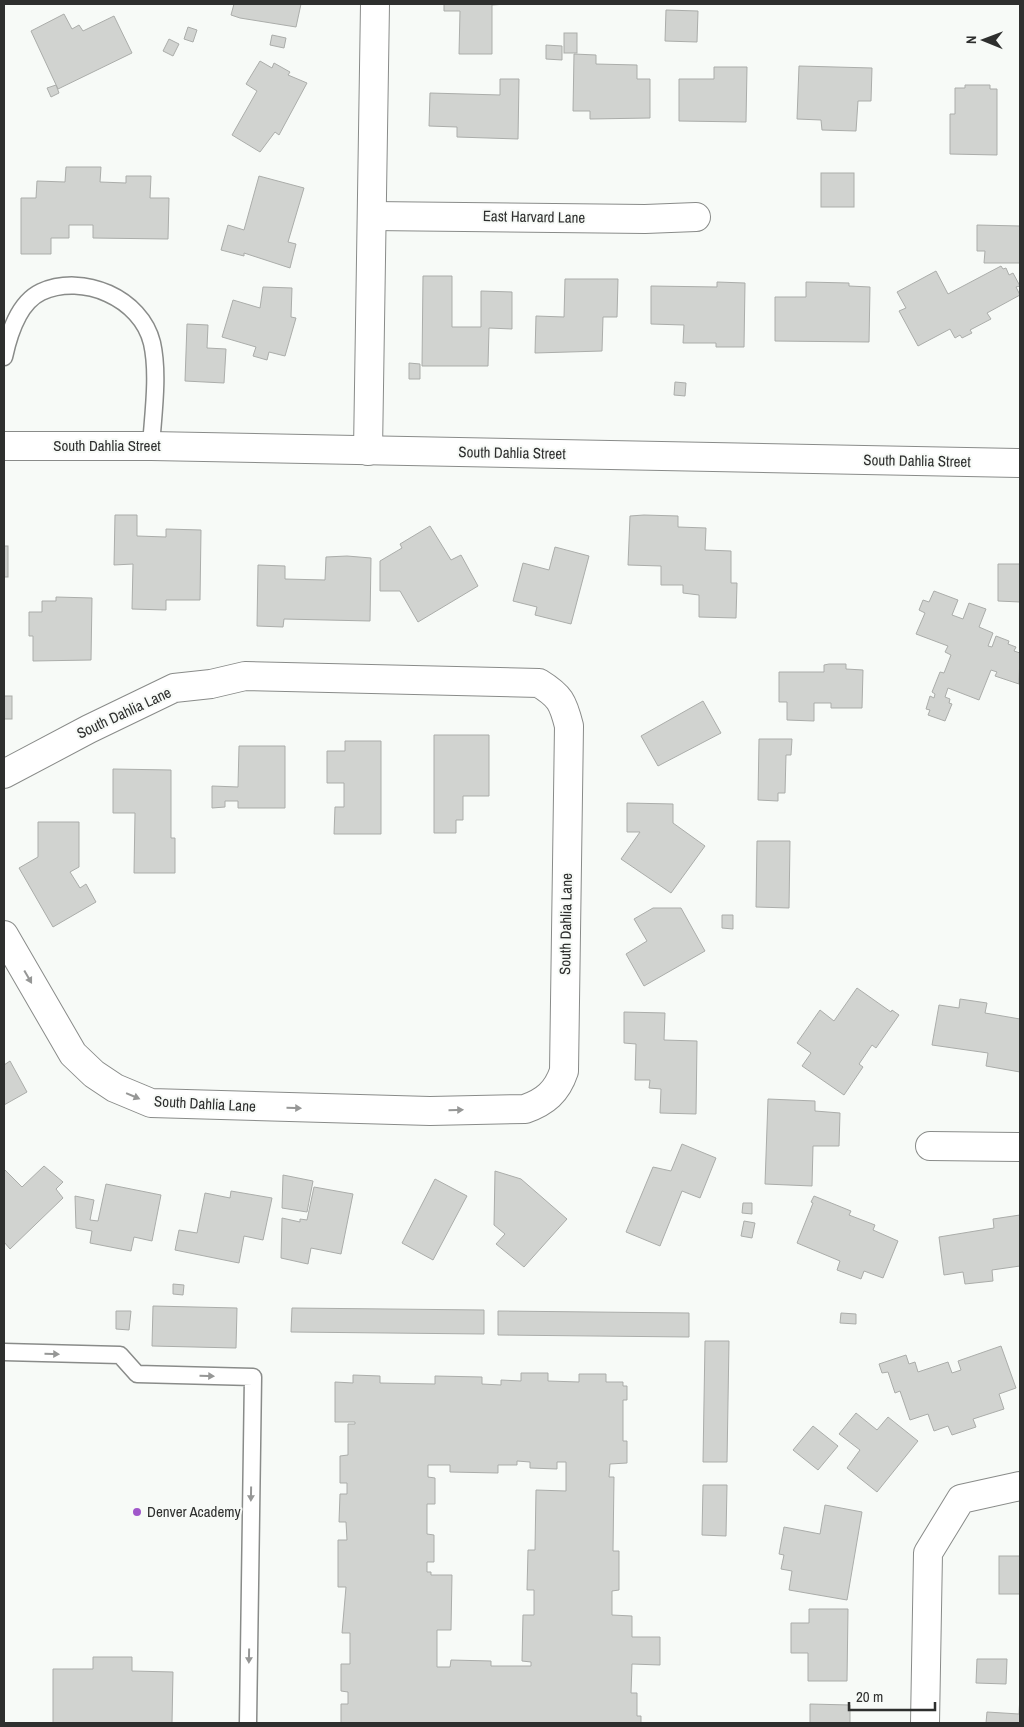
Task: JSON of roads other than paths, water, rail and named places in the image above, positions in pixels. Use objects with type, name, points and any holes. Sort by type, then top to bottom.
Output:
[{"type":"street","points":[[368,451],[375,4]]},
{"type":"street","name":"East Harvard Lane","points":[[372,216],[645,219],[696,217]]},
{"type":"street","name":"South Dahlia Street","points":[[4,446],[150,446],[1020,463]]},
{"type":"street","name":"South Dahlia Lane","points":[[4,774],[90,728],[174,688],[211,684],[245,676],[539,683],[553,692],[564,703],[569,726],[564,1071],[554,1093],[538,1104],[525,1109],[430,1111],[152,1103],[115,1088],[94,1074],[73,1054],[4,935]]},
{"type":"street","points":[[930,1146],[1020,1147]]},
{"type":"street","points":[[925,1723],[928,1553],[962,1498],[1020,1486]]},
{"type":"lane","points":[[4,357],[8,338],[21,311],[40,293],[60,288],[87,287],[114,296],[138,314],[152,343],[154,383],[150,446]]},
{"type":"lane","points":[[4,1352],[120,1355],[137,1374],[253,1377],[248,1723]]},
{"type":"place","name":"Denver Academy","points":[[137,1512]]}]
